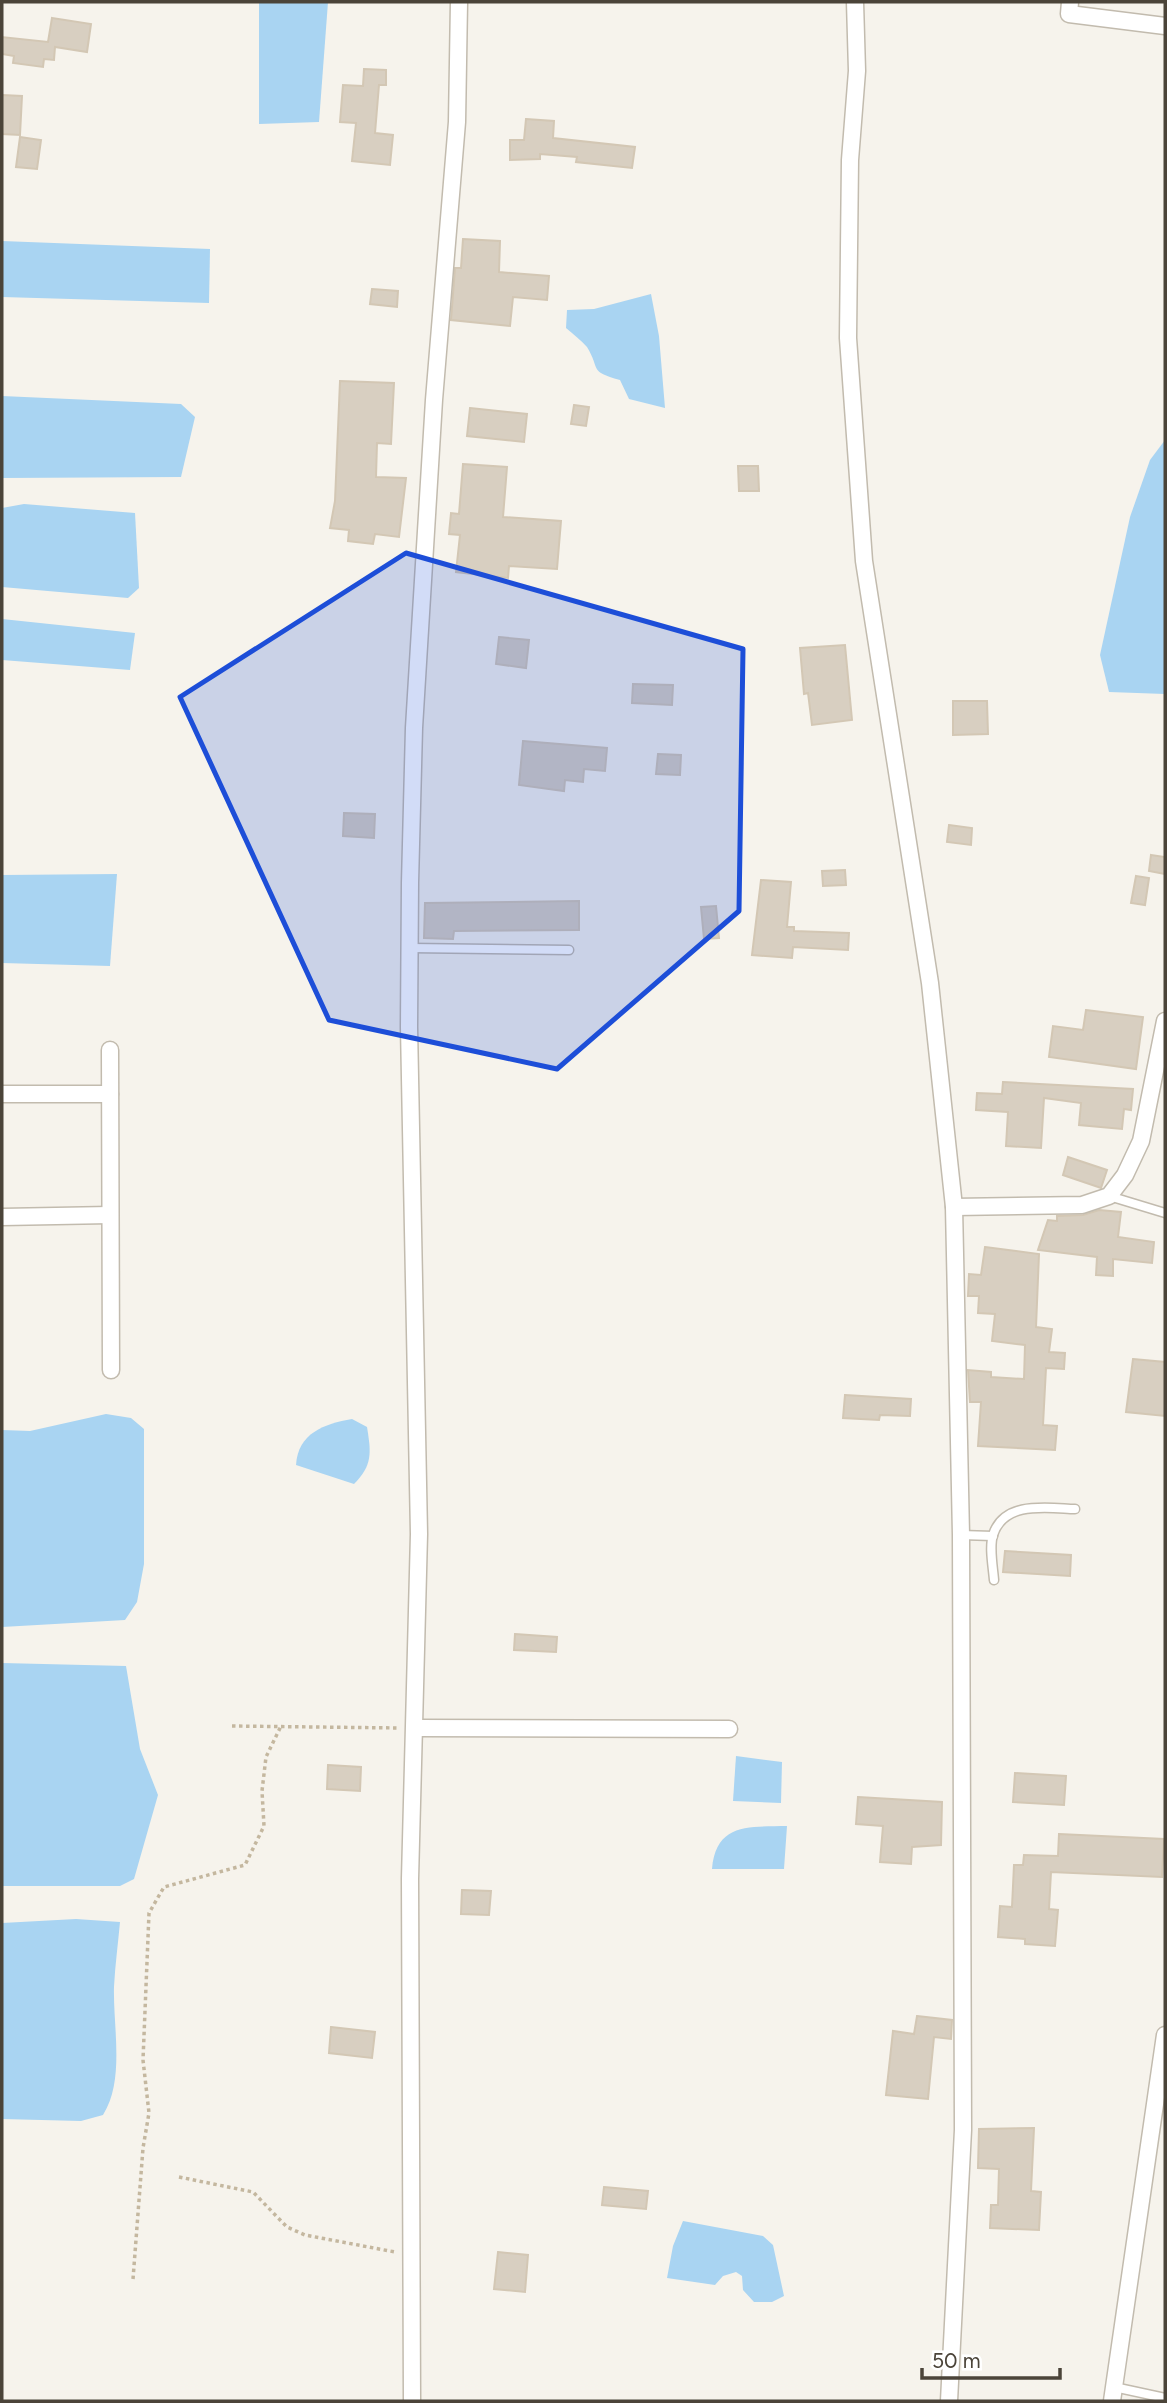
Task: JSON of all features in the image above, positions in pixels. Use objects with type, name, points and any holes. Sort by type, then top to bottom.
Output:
[{"type":"street","points":[[412,2401],[410,1879],[419,1534],[410,948],[415,715],[434,400],[457,122],[459,2]]},
{"type":"street","points":[[856,2],[857,71],[850,160],[848,338],[864,561],[930,984],[954,1207],[961,1535],[963,2130],[949,2401]]},
{"type":"street","points":[[1070,2],[1069,15],[1165,26]]},
{"type":"street","points":[[954,1207],[1082,1205],[1109,1196],[1125,1175],[1141,1141],[1165,1021]]},
{"type":"street","points":[[110,1050],[111,1370]]},
{"type":"street","points":[[2,1094],[110,1094]]},
{"type":"street","points":[[2,1217],[110,1215]]},
{"type":"street","points":[[416,1728],[729,1729]]},
{"type":"street","points":[[1113,2394],[1165,2035]]},
{"type":"lane","points":[[410,948],[569,950]]},
{"type":"lane","points":[[1109,1196],[1165,1213]]},
{"type":"lane","points":[[994,1580],[993,1536],[1002,1520],[1024,1507],[1075,1509]]},
{"type":"lane","points":[[961,1535],[993,1536]]},
{"type":"lane","points":[[1113,2394],[1165,2398]]},
{"type":"path","points":[[232,1726],[416,1728]]},
{"type":"path","points":[[133,2279],[143,2148],[149,2113],[143,2060],[149,1913],[164,1887],[245,1866],[264,1826],[262,1791],[266,1757],[281,1726]]},
{"type":"path","points":[[179,2177],[253,2192],[287,2227],[305,2235],[361,2248],[411,2254]]},
{"type":"highlighted area","points":[[406,553],[743,649],[739,911],[557,1069],[329,1020],[180,697]]},
{"type":"water","points":[[259,2],[328,2],[319,122],[259,124]]},
{"type":"water","points":[[2,241],[210,249],[209,303],[2,297]]},
{"type":"water","points":[[651,294],[659,336],[665,408],[629,399],[620,380],[599,372],[587,347],[566,328],[567,310],[594,309]]},
{"type":"water","points":[[2,396],[181,404],[195,417],[181,477],[2,478]]},
{"type":"water","points":[[1165,440],[1165,694],[1109,692],[1100,655],[1130,517],[1150,460]]},
{"type":"water","points":[[24,504],[135,513],[139,588],[128,598],[2,587],[2,508]]},
{"type":"water","points":[[2,619],[135,633],[130,670],[2,660]]},
{"type":"water","points":[[117,874],[110,966],[2,963],[2,875]]},
{"type":"water","points":[[106,1414],[131,1418],[144,1429],[144,1564],[137,1602],[125,1620],[2,1627],[2,1430],[30,1431]]},
{"type":"water","points":[[352,1419],[367,1427],[370,1451],[365,1471],[354,1484],[296,1465],[302,1445],[314,1432]]},
{"type":"water","points":[[2,1663],[126,1666],[140,1749],[158,1795],[134,1879],[120,1886],[2,1886]]},
{"type":"water","points":[[736,1756],[782,1762],[781,1803],[733,1801]]},
{"type":"water","points":[[787,1826],[784,1869],[712,1869],[720,1843],[728,1835],[748,1828]]},
{"type":"water","points":[[76,1919],[120,1922],[114,1987],[116,2070],[110,2101],[103,2115],[81,2121],[2,2119],[2,1923]]},
{"type":"water","points":[[683,2221],[763,2236],[773,2245],[784,2296],[772,2302],[754,2302],[743,2290],[742,2276],[736,2272],[723,2276],[715,2285],[667,2278],[673,2246]]},
{"type":"building","points":[[52,18],[91,24],[87,52],[55,47],[54,60],[44,59],[43,67],[13,63],[14,56],[2,54],[2,37],[48,42]]},
{"type":"building","points":[[364,69],[386,70],[386,85],[379,85],[375,133],[393,135],[390,165],[352,161],[356,123],[340,122],[343,85],[363,86]]},
{"type":"building","points":[[2,95],[22,96],[20,135],[2,134]]},
{"type":"building","points":[[526,119],[554,121],[553,138],[635,147],[632,168],[576,162],[577,157],[540,154],[540,159],[510,160],[510,140],[524,140]]},
{"type":"building","points":[[20,137],[41,140],[37,169],[16,167]]},
{"type":"building","points":[[463,239],[500,241],[499,272],[549,276],[547,300],[513,297],[510,326],[451,320],[455,268],[461,268]]},
{"type":"building","points":[[372,289],[398,291],[397,307],[370,304]]},
{"type":"building","points":[[340,381],[394,383],[391,444],[377,443],[376,477],[406,478],[399,537],[375,534],[373,544],[348,541],[349,530],[330,528],[335,501]]},
{"type":"building","points":[[574,405],[589,407],[586,426],[571,424]]},
{"type":"building","points":[[470,408],[527,414],[524,442],[467,436]]},
{"type":"building","points":[[463,464],[507,467],[503,517],[561,521],[557,569],[509,566],[508,578],[456,572],[460,535],[449,534],[451,513],[459,514]]},
{"type":"building","points":[[738,466],[758,466],[759,491],[739,491]]},
{"type":"building","points":[[499,637],[529,640],[526,668],[496,664]]},
{"type":"building","points":[[845,645],[852,720],[812,725],[808,693],[804,694],[800,648]]},
{"type":"building","points":[[633,684],[673,685],[672,705],[632,703]]},
{"type":"building","points":[[953,701],[987,701],[988,734],[953,735]]},
{"type":"building","points":[[523,741],[607,748],[605,771],[584,769],[583,782],[565,780],[564,791],[519,785]]},
{"type":"building","points":[[658,754],[681,755],[680,775],[656,774]]},
{"type":"building","points":[[344,813],[375,814],[374,838],[343,836]]},
{"type":"building","points":[[949,825],[972,828],[971,845],[947,842]]},
{"type":"building","points":[[1151,855],[1165,857],[1165,874],[1149,871]]},
{"type":"building","points":[[845,870],[846,885],[823,886],[822,871]]},
{"type":"building","points":[[1136,876],[1149,878],[1145,905],[1131,903]]},
{"type":"building","points":[[761,880],[791,882],[787,927],[794,927],[794,931],[849,933],[848,950],[793,947],[792,958],[752,955]]},
{"type":"building","points":[[579,901],[579,930],[454,931],[453,939],[424,938],[425,903]]},
{"type":"building","points":[[716,906],[719,938],[704,939],[701,907]]},
{"type":"building","points":[[1086,1010],[1143,1017],[1136,1069],[1049,1057],[1053,1026],[1083,1030]]},
{"type":"building","points":[[1003,1082],[1133,1089],[1131,1110],[1124,1109],[1122,1129],[1079,1125],[1081,1103],[1044,1098],[1041,1148],[1006,1146],[1008,1112],[976,1110],[977,1093],[1002,1094]]},
{"type":"building","points":[[1068,1157],[1107,1170],[1101,1188],[1063,1175]]},
{"type":"building","points":[[1099,1210],[1121,1212],[1118,1237],[1154,1242],[1152,1263],[1113,1259],[1113,1276],[1096,1275],[1097,1257],[1038,1250],[1048,1220],[1057,1221],[1057,1216],[1083,1215]]},
{"type":"building","points":[[985,1247],[1039,1254],[1036,1327],[1052,1329],[1049,1352],[1065,1353],[1064,1369],[1046,1368],[1043,1425],[1057,1426],[1055,1450],[978,1446],[981,1402],[970,1402],[968,1370],[991,1372],[991,1377],[1024,1379],[1025,1345],[992,1341],[995,1314],[978,1313],[979,1296],[968,1296],[969,1274],[981,1275]]},
{"type":"building","points":[[1133,1359],[1165,1362],[1165,1416],[1126,1412]]},
{"type":"building","points":[[845,1395],[911,1399],[910,1416],[880,1415],[879,1420],[843,1418]]},
{"type":"building","points":[[1005,1551],[1071,1555],[1070,1576],[1003,1572]]},
{"type":"building","points":[[515,1634],[557,1637],[556,1652],[514,1650]]},
{"type":"building","points":[[328,1765],[361,1767],[360,1791],[327,1789]]},
{"type":"building","points":[[1015,1773],[1066,1776],[1064,1805],[1013,1802]]},
{"type":"building","points":[[858,1797],[942,1802],[941,1845],[912,1847],[911,1864],[880,1862],[883,1826],[856,1824]]},
{"type":"building","points":[[1059,1834],[1164,1839],[1162,1877],[1051,1872],[1049,1909],[1058,1910],[1055,1946],[1025,1944],[1025,1939],[998,1937],[1000,1906],[1012,1907],[1014,1865],[1023,1865],[1024,1855],[1058,1856]]},
{"type":"building","points":[[462,1890],[491,1891],[489,1915],[461,1914]]},
{"type":"building","points":[[917,2016],[952,2020],[951,2039],[934,2037],[928,2099],[886,2095],[893,2031],[914,2034]]},
{"type":"building","points":[[331,2027],[375,2032],[372,2058],[329,2053]]},
{"type":"building","points":[[1034,2128],[1031,2191],[1041,2192],[1039,2230],[990,2228],[991,2205],[998,2205],[999,2169],[978,2168],[979,2129]]},
{"type":"building","points":[[604,2187],[648,2191],[646,2209],[602,2205]]},
{"type":"building","points":[[498,2252],[528,2255],[525,2292],[494,2289]]}]
